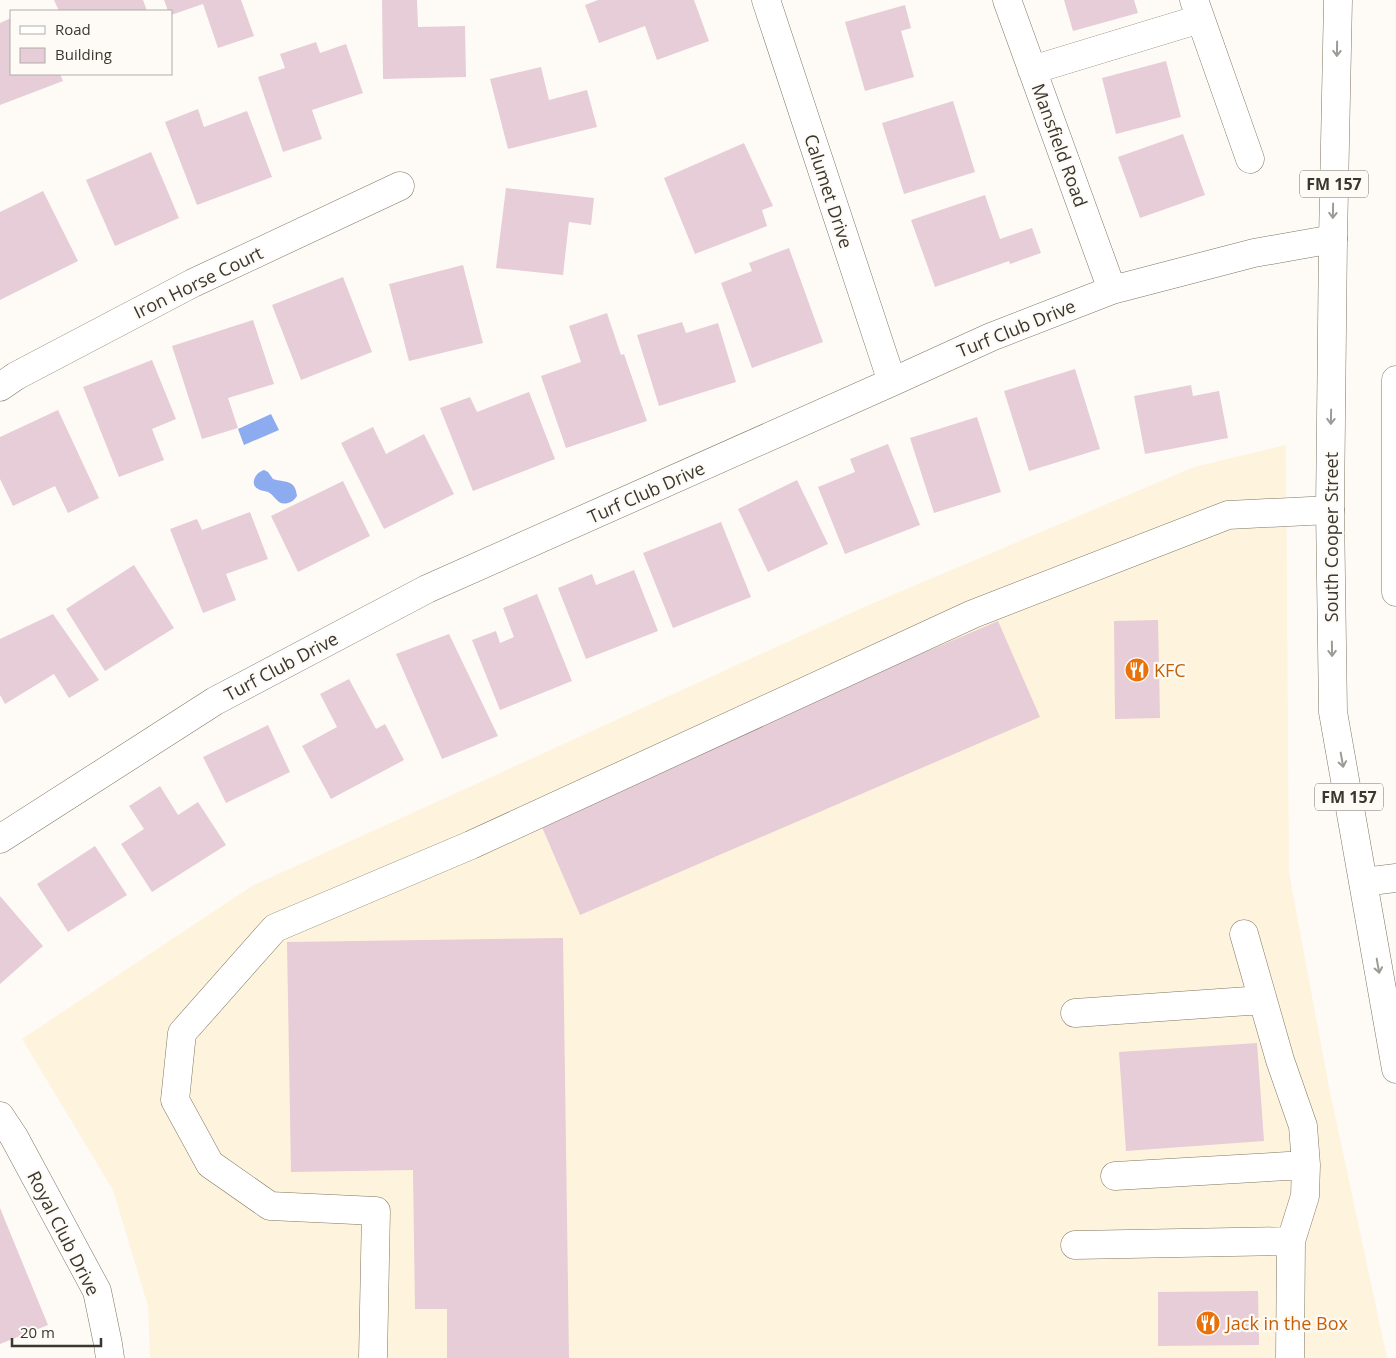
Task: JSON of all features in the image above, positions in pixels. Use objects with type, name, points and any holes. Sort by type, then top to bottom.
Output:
[{"type":"street","name":"Calumet Drive","points":[[766,0],[892,382]]},
{"type":"street","name":"Mansfield Road","points":[[1007,0],[1112,290]]},
{"type":"street","name":"South Cooper Street","points":[[1338,0],[1330,510],[1333,712],[1396,1069]]},
{"type":"street","points":[[1032,70],[1197,9],[1250,159]]},
{"type":"street","name":"Iron Horse Court","points":[[0,387],[16,376],[193,283],[400,186]]},
{"type":"street","name":"Turf Club Drive","points":[[0,839],[215,701],[426,589],[991,337],[1112,290],[1254,253],[1333,239]]},
{"type":"street","points":[[1396,380],[1396,592]]},
{"type":"street","points":[[373,1358],[376,1211],[270,1206],[210,1164],[175,1100],[182,1033],[275,928],[471,845],[973,614],[1228,515],[1330,510]]},
{"type":"street","points":[[1364,882],[1396,878]]},
{"type":"street","points":[[1244,934],[1280,1060],[1303,1126],[1306,1165],[1305,1196],[1291,1240],[1290,1358]]},
{"type":"street","points":[[1074,1014],[1263,1000]]},
{"type":"street","name":"Royal Club Drive","points":[[0,1116],[14,1137],[97,1291],[110,1358]]},
{"type":"street","points":[[1115,1176],[1306,1165]]},
{"type":"street","points":[[1075,1245],[1291,1240]]},
{"type":"shaded area","points":[[1286,445],[1289,873],[1329,1087],[1387,1358],[150,1358],[148,1306],[113,1190],[22,1039],[252,886],[864,607],[1194,467]]},
{"type":"water","points":[[271,414],[279,430],[244,445],[238,429]]},
{"type":"water","points":[[264,470],[273,479],[292,484],[297,496],[294,500],[284,504],[281,503],[268,492],[255,486],[255,477]]},
{"type":"building","points":[[54,0],[143,0],[147,10],[59,10]]},
{"type":"building","points":[[164,0],[241,0],[254,36],[218,48],[203,4],[172,15],[172,10],[168,10]]},
{"type":"building","points":[[382,0],[417,0],[418,27],[465,26],[466,77],[383,79]]},
{"type":"building","points":[[598,0],[694,0],[709,41],[657,60],[645,26],[599,43],[585,5]]},
{"type":"building","points":[[1064,0],[1134,0],[1138,13],[1073,31]]},
{"type":"building","points":[[905,5],[911,28],[901,31],[914,77],[865,91],[845,22]]},
{"type":"building","points":[[10,18],[10,75],[60,75],[63,81],[0,105],[0,23]]},
{"type":"building","points":[[316,42],[320,53],[346,44],[363,93],[312,110],[322,139],[283,152],[258,77],[285,68],[280,54]]},
{"type":"building","points":[[1166,61],[1181,117],[1116,134],[1102,78]]},
{"type":"building","points":[[541,67],[549,100],[587,90],[597,127],[508,149],[490,79]]},
{"type":"building","points":[[953,101],[975,172],[904,194],[882,123]]},
{"type":"building","points":[[198,109],[204,127],[247,111],[272,177],[197,205],[165,122]]},
{"type":"building","points":[[1183,134],[1205,195],[1140,218],[1118,157]]},
{"type":"building","points":[[744,143],[773,206],[762,210],[767,226],[695,254],[664,178]]},
{"type":"building","points":[[151,152],[179,218],[115,246],[86,180]]},
{"type":"building","points":[[506,188],[594,198],[591,225],[569,222],[563,275],[496,268]]},
{"type":"building","points":[[43,191],[78,261],[0,300],[0,212]]},
{"type":"building","points":[[985,195],[1000,239],[1032,228],[1041,253],[1010,264],[1009,261],[935,287],[911,220]]},
{"type":"building","points":[[789,248],[823,342],[752,368],[721,283],[752,271],[749,263]]},
{"type":"building","points":[[463,265],[483,343],[409,361],[389,284]]},
{"type":"building","points":[[343,277],[372,352],[301,380],[272,305]]},
{"type":"building","points":[[607,313],[621,355],[624,354],[647,421],[566,448],[541,376],[581,362],[569,326]]},
{"type":"building","points":[[253,320],[274,384],[228,398],[238,428],[202,439],[172,346]]},
{"type":"building","points":[[682,322],[686,333],[718,323],[736,382],[659,406],[637,335]]},
{"type":"building","points":[[152,360],[176,419],[152,429],[164,460],[119,477],[83,387]]},
{"type":"building","points":[[1075,369],[1100,449],[1029,471],[1004,391]]},
{"type":"building","points":[[1191,385],[1193,396],[1219,391],[1228,438],[1145,454],[1134,396]]},
{"type":"building","points":[[529,392],[555,459],[473,491],[440,408],[470,397],[477,412]]},
{"type":"building","points":[[58,410],[99,498],[68,513],[55,486],[13,506],[0,479],[0,437]]},
{"type":"building","points":[[977,417],[1001,492],[934,513],[910,438]]},
{"type":"building","points":[[373,427],[386,454],[424,434],[454,494],[384,529],[341,443]]},
{"type":"building","points":[[888,444],[920,525],[845,554],[818,487],[855,472],[850,459]]},
{"type":"building","points":[[797,480],[828,544],[768,572],[738,509]]},
{"type":"building","points":[[343,481],[370,536],[298,572],[271,516]]},
{"type":"building","points":[[250,512],[268,559],[226,574],[236,600],[203,613],[170,529],[197,519],[202,530]]},
{"type":"building","points":[[721,522],[751,597],[673,628],[643,553]]},
{"type":"building","points":[[134,565],[174,628],[105,671],[66,609]]},
{"type":"building","points":[[634,570],[658,631],[586,659],[558,588],[592,574],[596,585]]},
{"type":"building","points":[[537,594],[572,681],[500,710],[472,640],[496,631],[500,643],[514,637],[503,608]]},
{"type":"building","points":[[53,614],[99,680],[69,698],[54,674],[5,704],[0,695],[0,639]]},
{"type":"building","name":"KFC","points":[[1158,620],[1160,718],[1115,719],[1114,621]]},
{"type":"building","points":[[998,621],[1040,717],[580,915],[538,818]]},
{"type":"building","points":[[449,634],[498,736],[442,759],[396,654]]},
{"type":"building","points":[[349,679],[376,729],[385,724],[404,760],[331,799],[302,746],[337,727],[320,694]]},
{"type":"building","points":[[268,725],[290,772],[226,803],[203,757]]},
{"type":"building","points":[[160,786],[178,815],[198,802],[226,845],[152,892],[121,844],[144,829],[129,806]]},
{"type":"building","points":[[95,846],[127,895],[68,932],[37,884]]},
{"type":"building","points":[[0,896],[43,946],[0,984]]},
{"type":"building","points":[[563,938],[569,1358],[447,1358],[447,1309],[415,1309],[413,1170],[291,1172],[287,942]]},
{"type":"building","points":[[1257,1043],[1264,1141],[1126,1151],[1119,1052]]},
{"type":"building","points":[[0,1208],[48,1325],[0,1344]]},
{"type":"building","points":[[1258,1291],[1259,1345],[1158,1346],[1158,1292]]},
{"type":"place","name":"KFC","points":[[1137,670]]},
{"type":"place","name":"Jack in the Box","points":[[1208,1323]]}]
